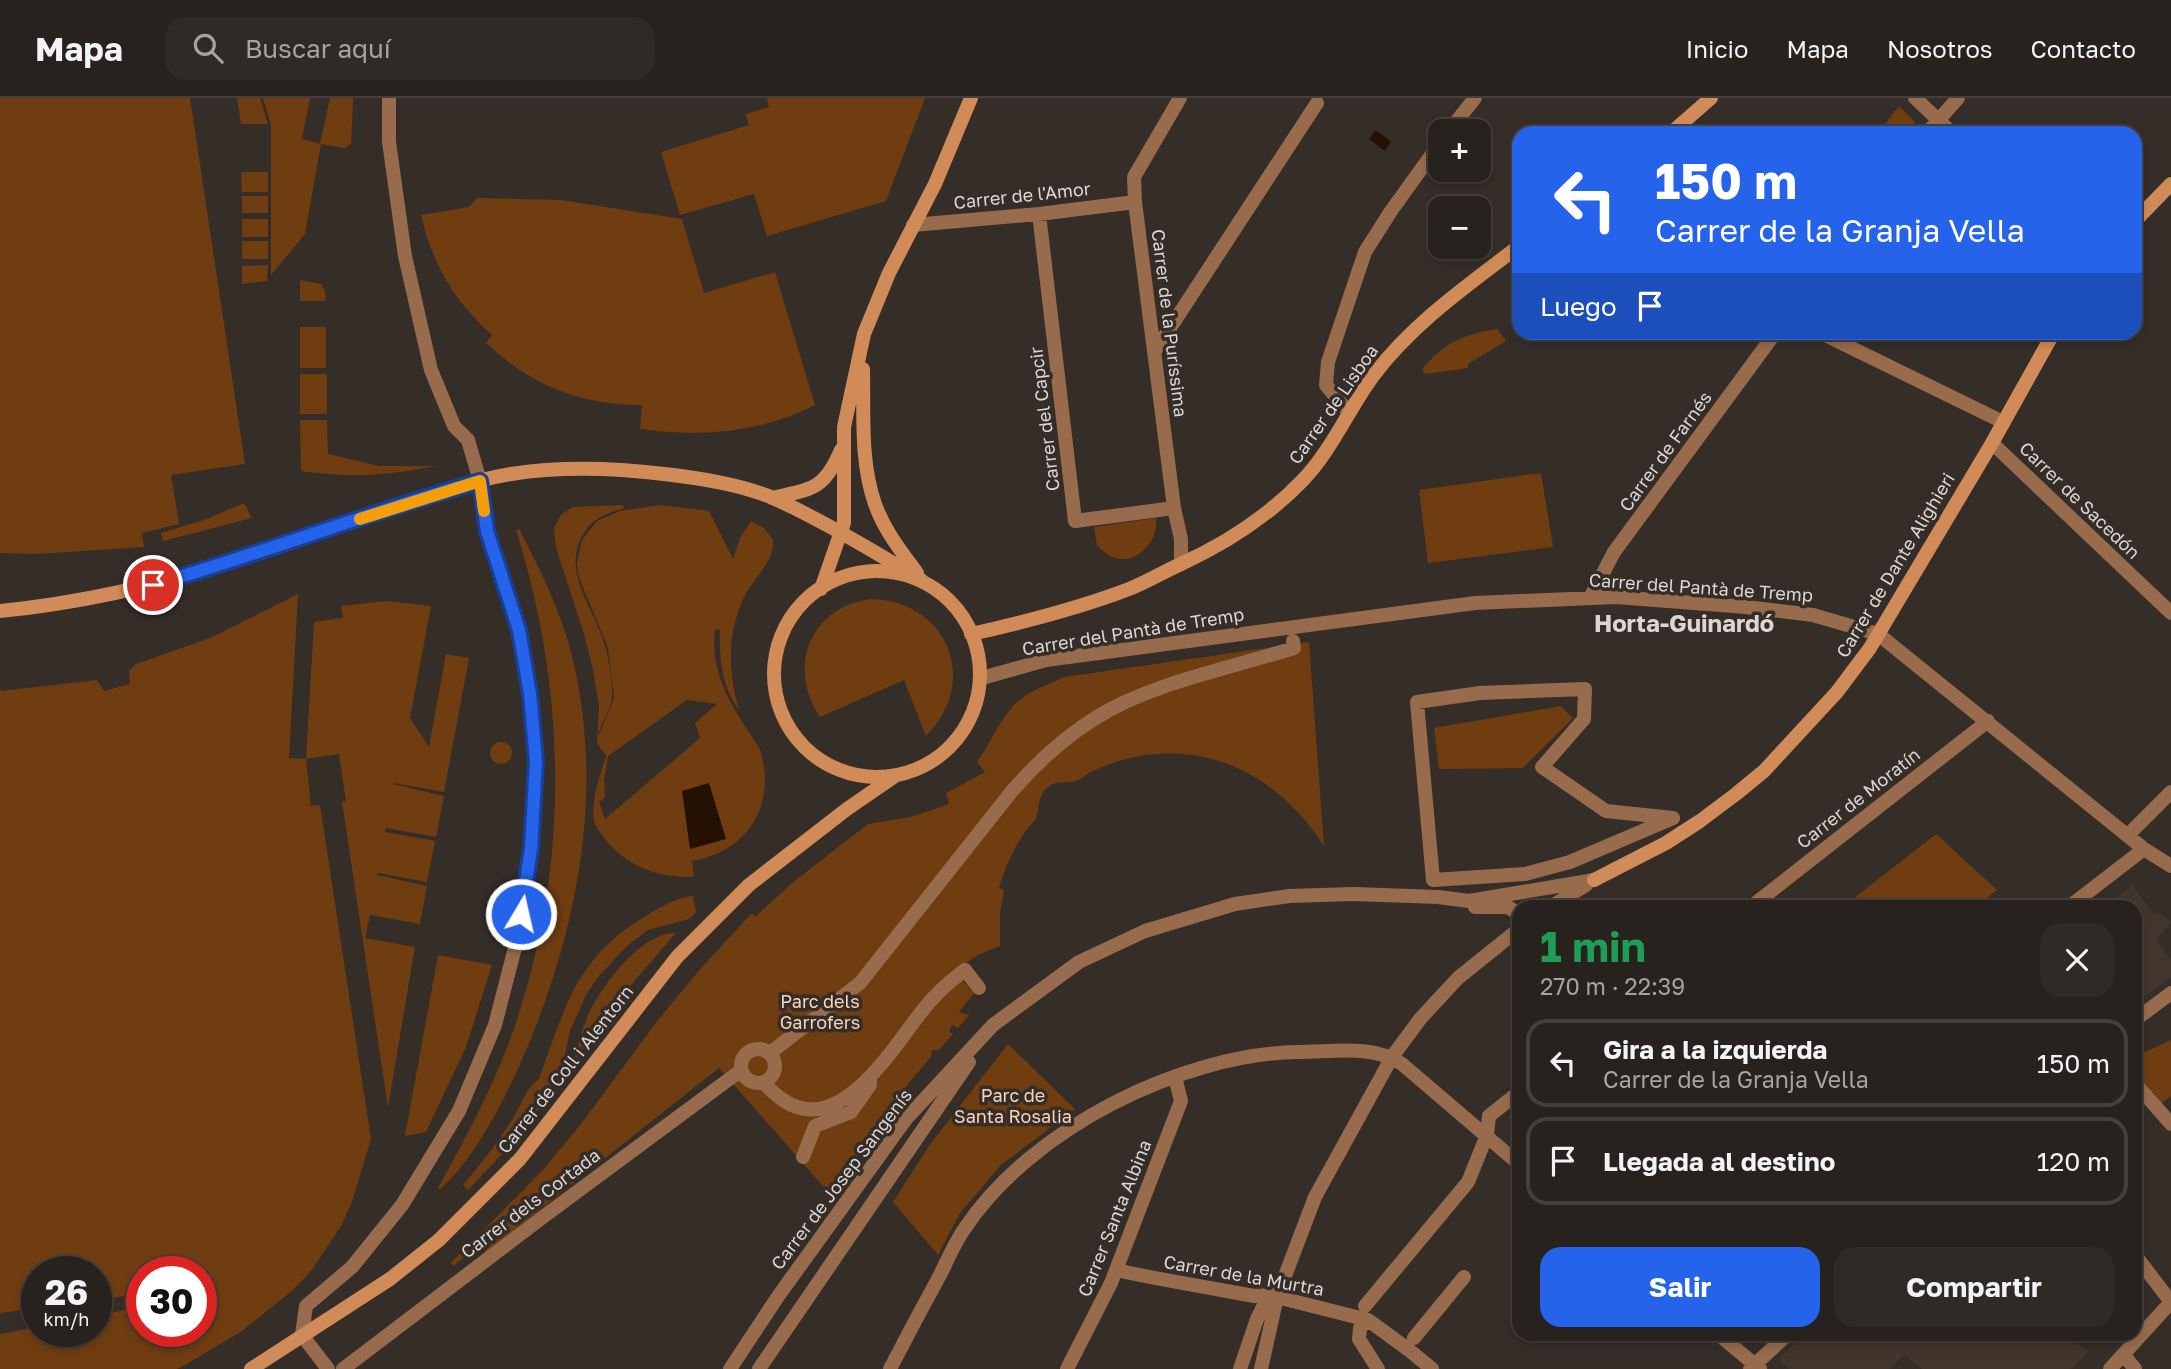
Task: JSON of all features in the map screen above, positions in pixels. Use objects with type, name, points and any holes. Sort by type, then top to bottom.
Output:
[{"type":"street","points":[[328,1369],[302,1335],[306,1306],[352,1267],[402,1205],[459,1111],[495,1025],[518,936],[532,836],[536,761],[530,694],[519,630],[487,531],[480,481],[468,440],[454,426],[431,370],[405,256],[389,142],[389,98]]},
{"type":"street","points":[[821,589],[844,523],[844,427],[864,334],[889,273],[935,184],[971,98]]},
{"type":"street","name":"Carrer de la Puríssima","points":[[1180,98],[1134,177],[1174,508],[1181,539],[1181,564]]},
{"type":"street","points":[[1458,119],[1475,98]]},
{"type":"street","points":[[1679,126],[1711,98]]},
{"type":"street","points":[[1916,98],[1944,126]]},
{"type":"street","points":[[1932,126],[1958,98]]},
{"type":"street","points":[[1154,351],[1317,103]]},
{"type":"street","points":[[1349,413],[1326,385],[1328,362],[1345,307],[1365,252],[1428,160]]},
{"type":"street","points":[[2142,213],[2171,184]]},
{"type":"street","name":"Carrer de l'Amor","points":[[913,225],[1135,202]]},
{"type":"street","name":"Carrer del Capcir","points":[[1039,214],[1075,521],[1174,508]]},
{"type":"street","name":"Carrer de Lisboa","points":[[971,634],[1068,611],[1132,588],[1210,551],[1255,524],[1311,470],[1328,449],[1373,377],[1404,339],[1438,308],[1512,251]]},
{"type":"street","name":"Carrer de Farnés","points":[[1591,597],[1614,552],[1770,340]]},
{"type":"street","points":[[1835,340],[2003,422]]},
{"type":"street","name":"Carrer de Dante Alighieri","points":[[1594,880],[1666,843],[1700,821],[1764,771],[1837,692],[1878,634],[1992,443],[2049,340]]},
{"type":"street","points":[[862,347],[866,458],[870,487],[878,512],[890,535],[921,580]]},
{"type":"street","name":"Carrer de Sacedón","points":[[1992,443],[2170,610]]},
{"type":"street","points":[[772,498],[808,489],[825,479],[832,472],[844,446]]},
{"type":"street","points":[[0,611],[66,603],[153,585],[480,481],[542,470],[626,469],[684,476],[772,498],[921,580],[949,601],[971,634],[978,655],[982,678],[973,712],[953,744],[930,762],[895,776],[854,774],[824,762],[805,747],[794,735],[779,706],[774,674],[779,645],[792,618],[801,606],[821,589],[845,578],[870,572],[888,572],[921,580]]},
{"type":"street","name":"Carrer del Pantà de Tremp","points":[[982,678],[1046,660],[1475,603],[1591,597],[1746,607],[1813,615],[1878,634],[2144,849],[2171,866]]},
{"type":"street","points":[[762,1082],[771,1077],[775,1067],[770,1053],[860,983],[1012,791],[1066,739],[1099,716],[1134,698],[1294,648],[1293,641]]},
{"type":"street","points":[[1585,688],[1584,719],[1542,767],[1606,811],[1672,818],[1570,862],[1525,874],[1433,880],[1431,864],[1417,702],[1480,693],[1585,688]]},
{"type":"street","name":"Carrer de Moratín","points":[[1760,900],[1988,721]]},
{"type":"street","name":"Carrer de Coll i Alentorn","points":[[251,1369],[390,1279],[439,1240],[520,1159],[686,948],[749,885],[846,809],[895,776]]},
{"type":"street","points":[[2128,835],[2171,792]]},
{"type":"street","points":[[2078,900],[2144,849]]},
{"type":"street","points":[[1562,900],[1594,880]]},
{"type":"street","name":"Carrer de Josep Sangenís","points":[[730,1369],[779,1294],[906,1119],[993,1025],[1079,962],[1145,931],[1235,904],[1289,896],[1354,894],[1438,897],[1469,901],[1594,880]]},
{"type":"street","points":[[1510,894],[1531,900]]},
{"type":"street","name":"Carrer de Josep Sangenís","points":[[1469,901],[1475,907],[1508,907],[1512,910]]},
{"type":"street","points":[[1240,1369],[1257,1319],[1273,1296],[1315,1197],[1392,1057],[1420,1019],[1458,978],[1512,935]]},
{"type":"street","points":[[743,1073],[749,1080],[762,1082],[783,1100],[797,1107],[809,1109],[838,1102],[870,1077],[936,994],[957,975],[965,970],[979,988]]},
{"type":"street","points":[[2142,1015],[2171,993]]},
{"type":"street","points":[[759,1369],[891,1179],[993,1025]]},
{"type":"street","name":"Carrer dels Cortada","points":[[343,1369],[561,1203],[736,1074],[743,1073],[741,1064],[748,1052],[762,1049],[770,1053]]},
{"type":"street","points":[[890,1369],[965,1228],[1012,1172],[1085,1117],[1175,1077],[1231,1060],[1286,1053],[1376,1051],[1392,1057],[1512,1158]]},
{"type":"street","points":[[803,1157],[815,1126],[851,1112],[870,1085],[870,1077]]},
{"type":"street","name":"Carrer Santa Albina","points":[[1067,1369],[1111,1283],[1181,1101],[1175,1077]]},
{"type":"street","points":[[2142,1091],[2171,1124]]},
{"type":"street","points":[[1378,1369],[1359,1339],[1366,1313],[1468,1182],[1487,1135],[1489,1116],[1512,1098]]},
{"type":"street","points":[[2142,1264],[2171,1302],[2142,1335]]},
{"type":"street","name":"Carrer de la Murtra","points":[[1117,1268],[1125,1272],[1254,1296],[1273,1296],[1366,1313],[1432,1369]]},
{"type":"street","points":[[1414,1338],[1464,1277]]},
{"type":"street","points":[[1261,1369],[1273,1296]]},
{"type":"street","points":[[1726,1341],[1755,1368],[1781,1341]]},
{"type":"street","points":[[2110,1369],[2136,1341]]},
{"type":"street","points":[[2124,1355],[2135,1369]]},
{"type":"shaded area","points":[[1376,130],[1391,142],[1385,151],[1369,139]]},
{"type":"shaded area","points":[[709,783],[726,839],[690,849],[682,791]]},
{"type":"shaded area","points":[[2132,885],[2155,915],[2158,913],[2171,921],[2156,939],[2171,960],[2171,977],[2142,999],[2142,900],[2113,900]]},
{"type":"shaded area","points":[[1798,1341],[2071,1341],[2089,1351],[2071,1369],[1922,1369],[1904,1354],[1890,1369],[1789,1369],[1778,1360]]},
{"type":"green space","points":[[0,98],[190,98],[245,464],[171,475],[179,524],[142,533],[144,547],[37,554],[0,553]]},
{"type":"green space","points":[[237,98],[260,98],[268,124],[241,124]]},
{"type":"green space","points":[[263,98],[310,98],[302,139],[320,144],[330,98],[353,98],[351,144],[345,148],[321,144],[305,234],[271,275],[271,125]]},
{"type":"green space","points":[[767,98],[925,98],[886,201],[767,236],[754,194],[680,215],[661,152],[749,125],[746,114],[769,107]]},
{"type":"green space","points":[[1899,106],[1915,122],[1912,126],[1883,126]]},
{"type":"green space","points":[[241,172],[268,172],[268,192],[242,192]]},
{"type":"green space","points":[[242,196],[268,196],[268,213],[242,213]]},
{"type":"green space","points":[[477,198],[561,200],[682,219],[704,293],[775,272],[815,405],[773,422],[752,427],[685,433],[640,429],[642,405],[597,401],[577,396],[558,390],[521,371],[486,343],[492,335],[467,309],[447,281],[432,250],[421,215],[469,207]]},
{"type":"green space","points":[[242,219],[268,219],[268,237],[242,237]]},
{"type":"green space","points":[[242,241],[268,241],[268,259],[242,259]]},
{"type":"green space","points":[[268,265],[267,281],[242,284],[242,266]]},
{"type":"green space","points":[[300,280],[321,284],[326,301],[300,301]]},
{"type":"green space","points":[[300,327],[326,327],[326,368],[300,368]]},
{"type":"green space","points":[[1497,329],[1506,341],[1468,364],[1468,368],[1425,374],[1422,369],[1455,341]]},
{"type":"green space","points":[[300,374],[327,374],[327,414],[300,414]]},
{"type":"green space","points":[[300,420],[327,420],[328,454],[379,466],[435,466],[368,475],[301,471]]},
{"type":"green space","points":[[1541,473],[1553,547],[1428,563],[1419,490]]},
{"type":"green space","points":[[244,503],[252,518],[163,541],[161,533],[204,520]]},
{"type":"green space","points":[[623,505],[624,508],[592,523],[577,548],[576,562],[578,577],[606,649],[610,673],[611,702],[598,737],[614,698],[608,648],[578,575],[577,563],[582,540],[597,521],[620,511],[661,505],[709,511],[733,559],[740,538],[751,521],[764,528],[773,540],[771,555],[744,597],[734,624],[731,667],[739,710],[725,682],[720,630],[715,629],[714,646],[720,678],[726,692],[760,749],[765,788],[761,806],[754,822],[743,836],[712,856],[692,861],[694,877],[657,873],[634,864],[614,849],[595,823],[595,796],[606,756],[597,743],[599,706],[593,670],[556,548],[554,528],[561,515],[573,507]],"holes":[[[687,700],[717,704],[695,723],[700,738],[605,819],[599,802],[605,797],[604,780],[608,756]]]},
{"type":"green space","points":[[1156,518],[1152,540],[1135,556],[1128,559],[1117,558],[1097,545],[1094,527]]},
{"type":"green space","points":[[519,529],[562,623],[582,706],[586,808],[581,859],[559,959],[524,1055],[499,1108],[477,1145],[453,1177],[440,1189],[438,1188],[467,1135],[508,1045],[528,982],[543,918],[552,853],[555,788],[553,723],[546,658],[516,530]]},
{"type":"green space","points":[[298,594],[289,758],[306,759],[311,806],[320,805],[371,1139],[352,1202],[341,1226],[311,1271],[293,1290],[242,1331],[217,1346],[217,1256],[126,1256],[126,1296],[112,1298],[112,1256],[21,1256],[21,1310],[0,1313],[0,687],[1,691],[97,680],[104,691],[130,684],[129,671],[136,664],[210,638]]},
{"type":"green space","points":[[870,599],[897,603],[919,613],[936,628],[948,647],[953,669],[951,692],[943,714],[926,736],[904,680],[820,717],[810,698],[805,679],[805,661],[810,643],[819,627],[832,614],[849,605]]},
{"type":"green space","points":[[387,601],[431,606],[410,718],[429,747],[446,654],[469,658],[444,792],[393,784],[444,796],[436,837],[386,828],[385,832],[435,841],[427,882],[378,873],[377,875],[427,886],[420,924],[370,915],[365,938],[415,947],[388,1107],[342,802],[346,801],[339,754],[306,759],[314,622],[343,618],[341,606]]},
{"type":"green space","name":"Parc dels Garrofers","points":[[1309,642],[1324,846],[1285,799],[1261,781],[1209,758],[1180,754],[1150,755],[1112,763],[1076,781],[1053,784],[1041,796],[1036,818],[1015,847],[1001,881],[999,888],[1004,890],[1000,914],[1000,946],[978,955],[954,971],[974,993],[959,1012],[969,1015],[958,1028],[952,1025],[949,1031],[953,1034],[939,1050],[932,1050],[931,1057],[909,1083],[830,1194],[719,1068],[486,1252],[480,1245],[453,1266],[451,1263],[542,1171],[581,1124],[658,1020],[752,913],[755,917],[792,883],[868,824],[911,817],[949,804],[946,793],[985,772],[977,762],[1004,718],[1025,696],[1064,677]]},
{"type":"green space","points":[[1561,706],[1573,718],[1523,768],[1439,769],[1434,728]]},
{"type":"green space","points":[[501,742],[509,745],[512,753],[509,761],[501,764],[493,761],[490,753],[493,745]]},
{"type":"green space","points":[[1936,834],[1997,890],[1984,900],[1852,900]]},
{"type":"green space","points":[[693,896],[696,912],[689,919],[648,930],[627,946],[599,976],[587,993],[570,1031],[559,1084],[503,1153],[468,1190],[463,1185],[497,1142],[528,1091],[539,1079],[565,1008],[587,968],[621,933],[644,917],[662,906]]},
{"type":"green space","points":[[676,933],[636,979],[574,1062],[586,1020],[610,979],[648,942],[662,935]]},
{"type":"green space","points":[[438,955],[492,965],[466,1047],[426,1132],[405,1136]]},
{"type":"green space","points":[[2171,1040],[2171,1096],[2162,1103],[2142,1080],[2142,1054]]},
{"type":"green space","name":"Parc de Santa Rosalia","points":[[1008,1044],[1075,1109],[1001,1165],[960,1213],[938,1255],[893,1202],[931,1143]]},
{"type":"green space","points":[[126,1310],[126,1347],[215,1347],[177,1369],[0,1369],[0,1334],[21,1330],[21,1347],[112,1347],[112,1313]]},
{"type":"slow traffic","points":[[360,519],[480,481],[484,511]]},
{"type":"district","name":"Horta-Guinardó","points":[[1684,622]]},
{"type":"route","points":[[153,585],[480,481],[487,531],[519,630],[530,694],[536,761],[531,849],[521,914]]}]
